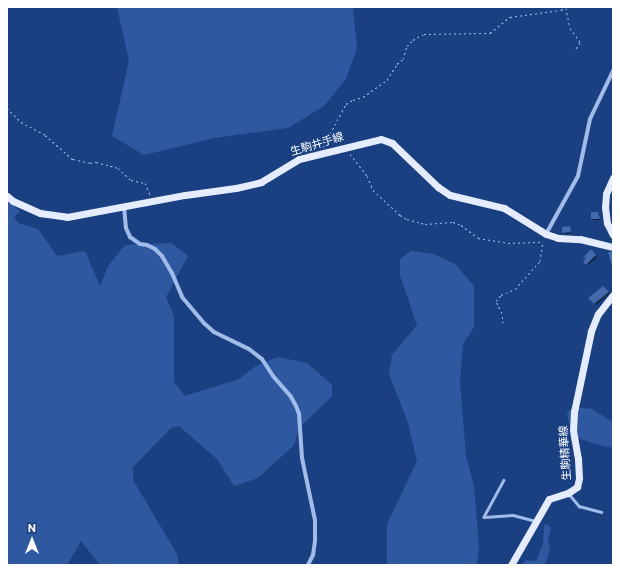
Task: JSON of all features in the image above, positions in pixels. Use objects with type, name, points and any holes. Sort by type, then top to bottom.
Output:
[{"type":"main road","name":"生駒井手線","points":[[7,196],[14,201],[40,213],[67,217],[151,201],[236,188],[261,182],[299,159],[375,139],[387,140],[438,187],[450,195],[504,208],[546,234],[558,238],[580,239],[613,247]]},
{"type":"main road","points":[[613,178],[606,194],[605,207],[607,223],[613,235]]},
{"type":"main road","name":"生駒精華線","points":[[511,565],[549,499],[574,491],[578,483],[578,459],[574,441],[573,423],[591,331],[598,314],[613,295]]},
{"type":"street","points":[[546,234],[578,176],[590,119],[613,71]]},
{"type":"street","points":[[124,206],[126,228],[130,237],[140,244],[147,245],[155,249],[162,256],[172,273],[182,297],[214,332],[249,349],[262,359],[291,397],[296,406],[299,414],[302,458],[315,520],[313,555],[308,565]]},
{"type":"lane","points":[[504,480],[484,517],[513,515],[535,521]]},
{"type":"lane","points":[[568,493],[579,506],[601,512]]},
{"type":"path","points":[[321,153],[327,138],[346,104],[363,97],[387,80],[397,64],[403,59],[408,46],[413,40],[424,34],[457,32],[475,34],[490,33],[510,17],[560,10],[566,7],[570,28],[580,42],[575,51]]},
{"type":"path","points":[[7,108],[22,122],[45,136],[73,159],[90,163],[96,162],[118,168],[130,180],[145,183],[151,201]]},
{"type":"path","points":[[341,148],[352,155],[367,176],[373,190],[400,215],[407,219],[425,224],[453,222],[461,225],[478,238],[508,243],[543,242]]},
{"type":"path","points":[[503,323],[502,313],[496,301],[501,295],[515,289],[540,261],[546,234]]},
{"type":"shaded area","points":[[117,7],[353,7],[357,48],[346,79],[324,106],[288,128],[214,138],[144,155],[112,136],[129,61]]},
{"type":"shaded area","points":[[7,200],[20,211],[14,217],[18,223],[38,229],[57,256],[85,251],[100,286],[108,266],[125,245],[171,243],[188,256],[166,297],[174,316],[174,382],[185,396],[239,379],[256,366],[278,357],[307,363],[332,385],[332,396],[299,428],[294,445],[258,478],[234,486],[217,459],[179,426],[171,428],[133,467],[133,480],[177,554],[179,565],[100,565],[81,541],[67,565],[7,565]]},
{"type":"shaded area","points":[[411,251],[433,254],[455,264],[474,286],[474,327],[463,344],[460,382],[466,456],[474,486],[479,546],[477,565],[387,565],[387,524],[417,461],[408,423],[389,374],[392,355],[417,325],[400,275],[400,259]]},
{"type":"shaded area","points":[[572,407],[592,409],[613,422],[613,448],[591,443],[572,435],[567,413]]},
{"type":"shaded area","points":[[546,524],[551,527],[548,541],[550,549],[545,565],[521,565],[526,560],[536,561],[543,544],[544,525]]},
{"type":"building","points":[[591,212],[598,212],[600,219],[591,219]]},
{"type":"building","points":[[570,226],[571,232],[562,233],[562,227]]},
{"type":"building","points":[[590,250],[592,250],[596,255],[586,265],[583,262],[586,258],[584,257]]},
{"type":"building","points":[[608,252],[613,252],[613,266],[612,266]]},
{"type":"building","points":[[603,286],[609,292],[594,304],[588,298]]}]
